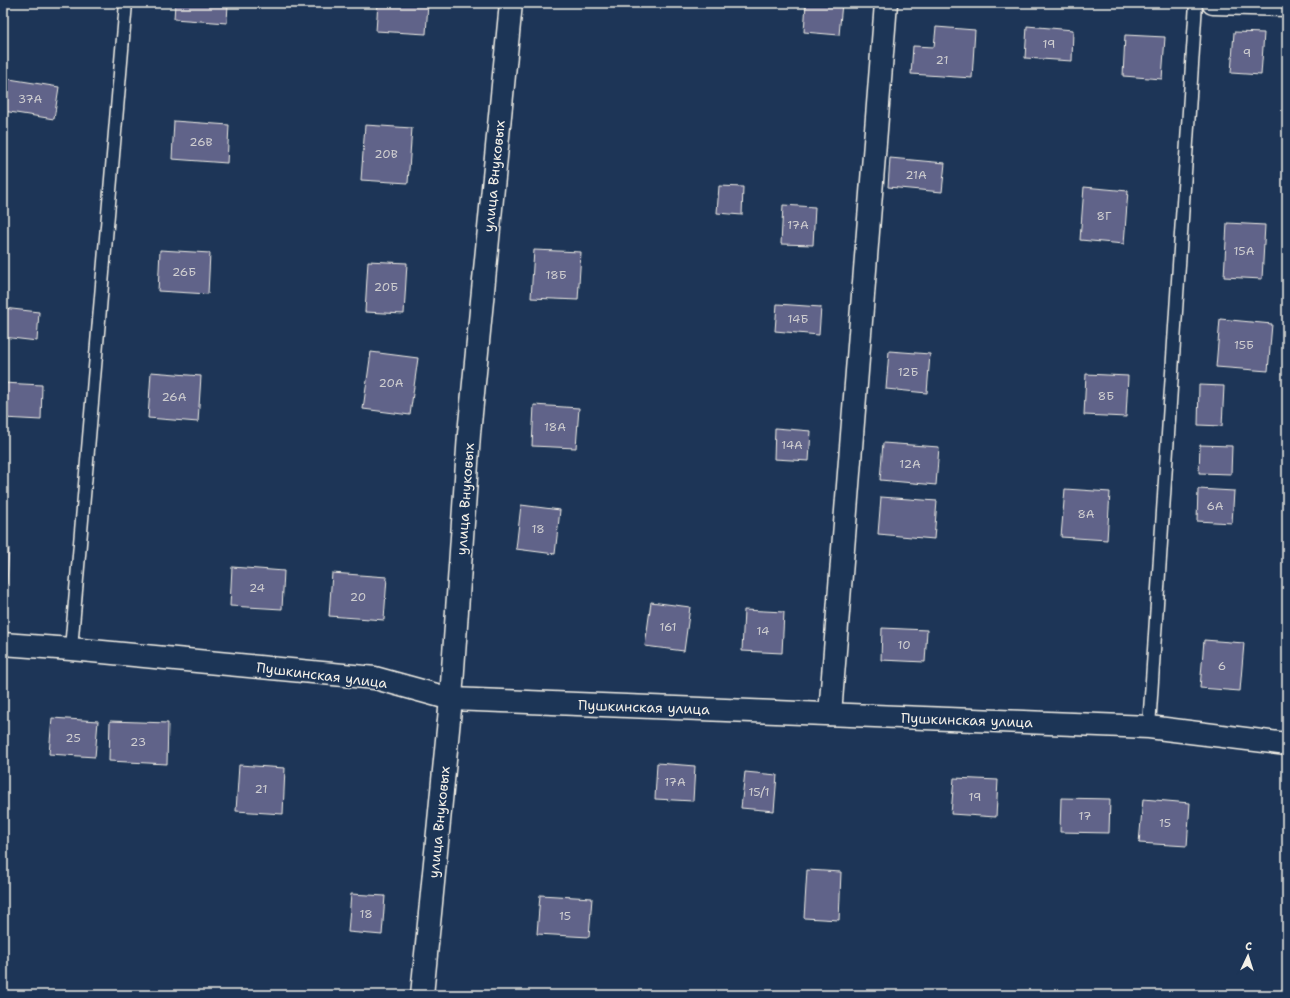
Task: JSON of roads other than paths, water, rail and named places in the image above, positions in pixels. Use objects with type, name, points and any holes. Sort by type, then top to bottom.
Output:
[{"type":"street","name":"улица Внуковых","points":[[422,995],[451,699],[469,434],[511,3]]},
{"type":"street","points":[[830,714],[886,3]]},
{"type":"street","points":[[1213,3],[1287,5]]},
{"type":"street","name":"Пушкинская улица","points":[[3,644],[71,649],[375,678],[451,699],[1148,727],[1287,744]]},
{"type":"lane","points":[[71,649],[126,3]]},
{"type":"lane","points":[[1148,727],[1196,3]]}]
